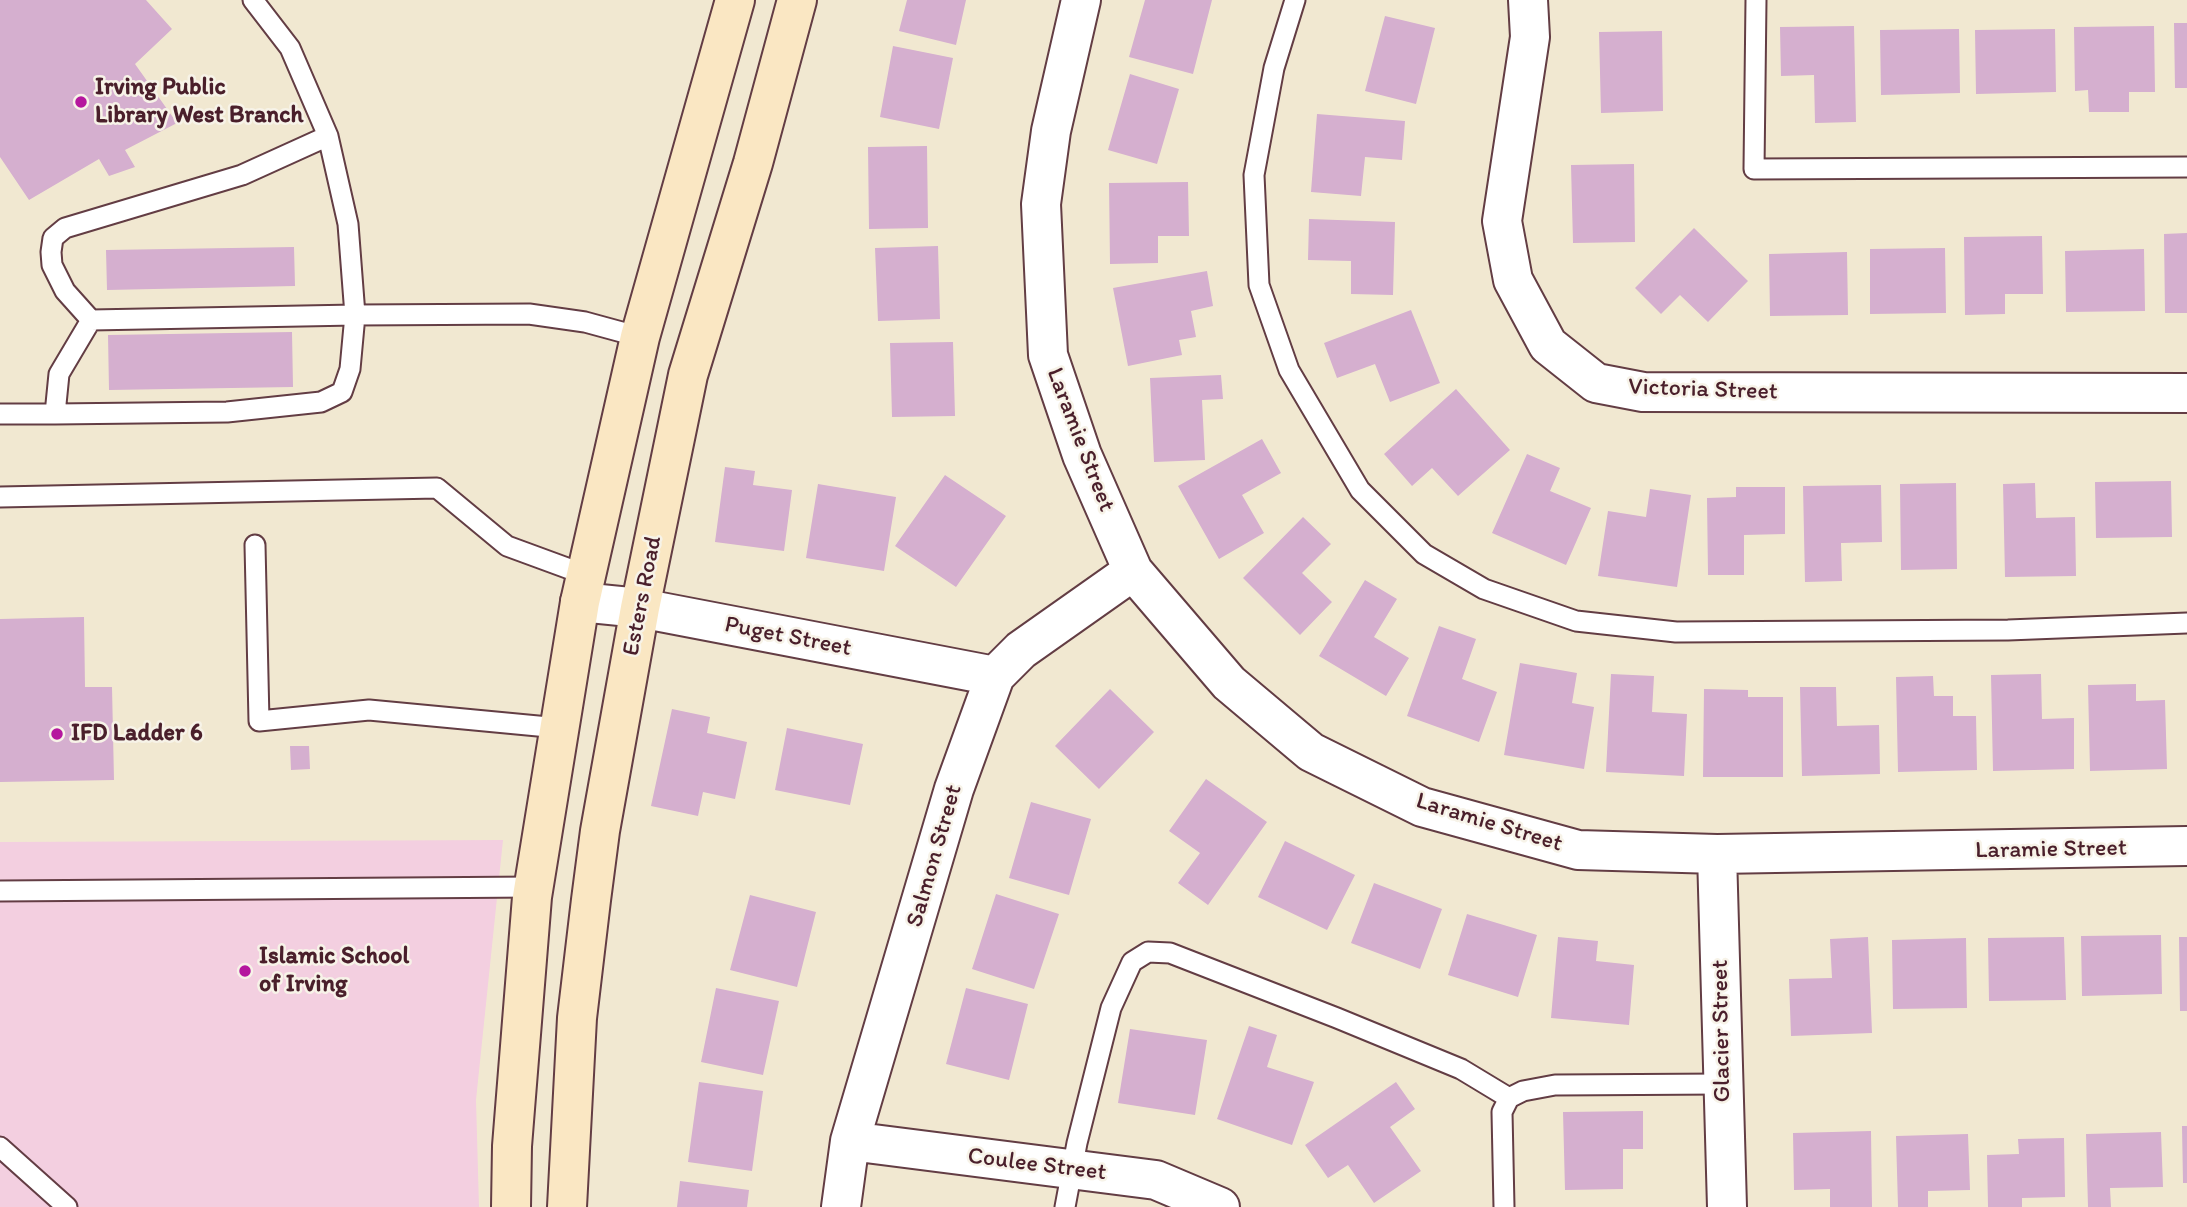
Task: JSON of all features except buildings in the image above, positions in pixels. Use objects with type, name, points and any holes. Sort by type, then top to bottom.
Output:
[{"type":"main road","points":[[512,1207],[512,1146],[533,887],[583,589],[640,337],[735,0]]},
{"type":"main road","name":"Esters Road","points":[[567,1207],[577,1018],[591,900],[600,831],[640,608],[688,375],[753,163],[797,0]]},
{"type":"street","name":"Laramie Street","points":[[1082,0],[1051,131],[1041,204],[1048,355],[1082,455],[1133,571],[1228,683],[1311,752],[1422,807],[1578,850],[1717,854],[2187,846]]},
{"type":"street","name":"Victoria Street","points":[[1528,0],[1530,37],[1502,221],[1513,280],[1548,345],[1596,383],[1643,392],[2187,393]]},
{"type":"street","name":"Salmon Street","points":[[841,1207],[850,1141],[954,789],[995,676],[1021,650],[1133,571]]},
{"type":"street","name":"Puget Street","points":[[583,589],[640,608],[995,676]]},
{"type":"street","name":"Glacier Street","points":[[1717,854],[1727,1207]]},
{"type":"street","name":"Coulee Street","points":[[850,1141],[1156,1181],[1220,1207]]},
{"type":"lane","points":[[0,414],[227,412],[321,402],[342,392],[350,369],[355,315],[348,224],[328,136],[290,48],[253,0]]},
{"type":"lane","points":[[1295,0],[1274,68],[1255,175],[1259,285],[1289,370],[1360,490],[1424,554],[1484,589],[1576,621],[1676,632],[2008,630],[2187,623]]},
{"type":"lane","points":[[1756,0],[1754,169],[2187,167]]},
{"type":"lane","points":[[328,136],[242,175],[65,228],[53,238],[52,264],[65,291],[91,320],[529,314],[584,322],[640,337]]},
{"type":"lane","points":[[55,414],[60,374],[91,320]]},
{"type":"lane","points":[[0,497],[437,488],[507,545],[583,589]]},
{"type":"lane","points":[[255,545],[259,721],[369,710],[559,728]]},
{"type":"lane","points":[[0,891],[533,887]]},
{"type":"lane","points":[[1065,1207],[1111,1008],[1132,961],[1148,952],[1170,953],[1350,1023],[1461,1069],[1509,1098]]},
{"type":"lane","points":[[1504,1207],[1502,1112],[1509,1098],[1523,1091],[1555,1085],[1723,1083]]},
{"type":"lane","points":[[0,1147],[67,1207]]},
{"type":"shaded area","name":"Islamic School of Irving","points":[[503,840],[476,1100],[479,1207],[0,1207],[0,842]]},
{"type":"place","name":"Irving Public Library West Branch","points":[[81,102]]},
{"type":"place","name":"IFD Ladder 6","points":[[57,734]]},
{"type":"place","name":"Islamic School of Irving","points":[[245,971]]}]
